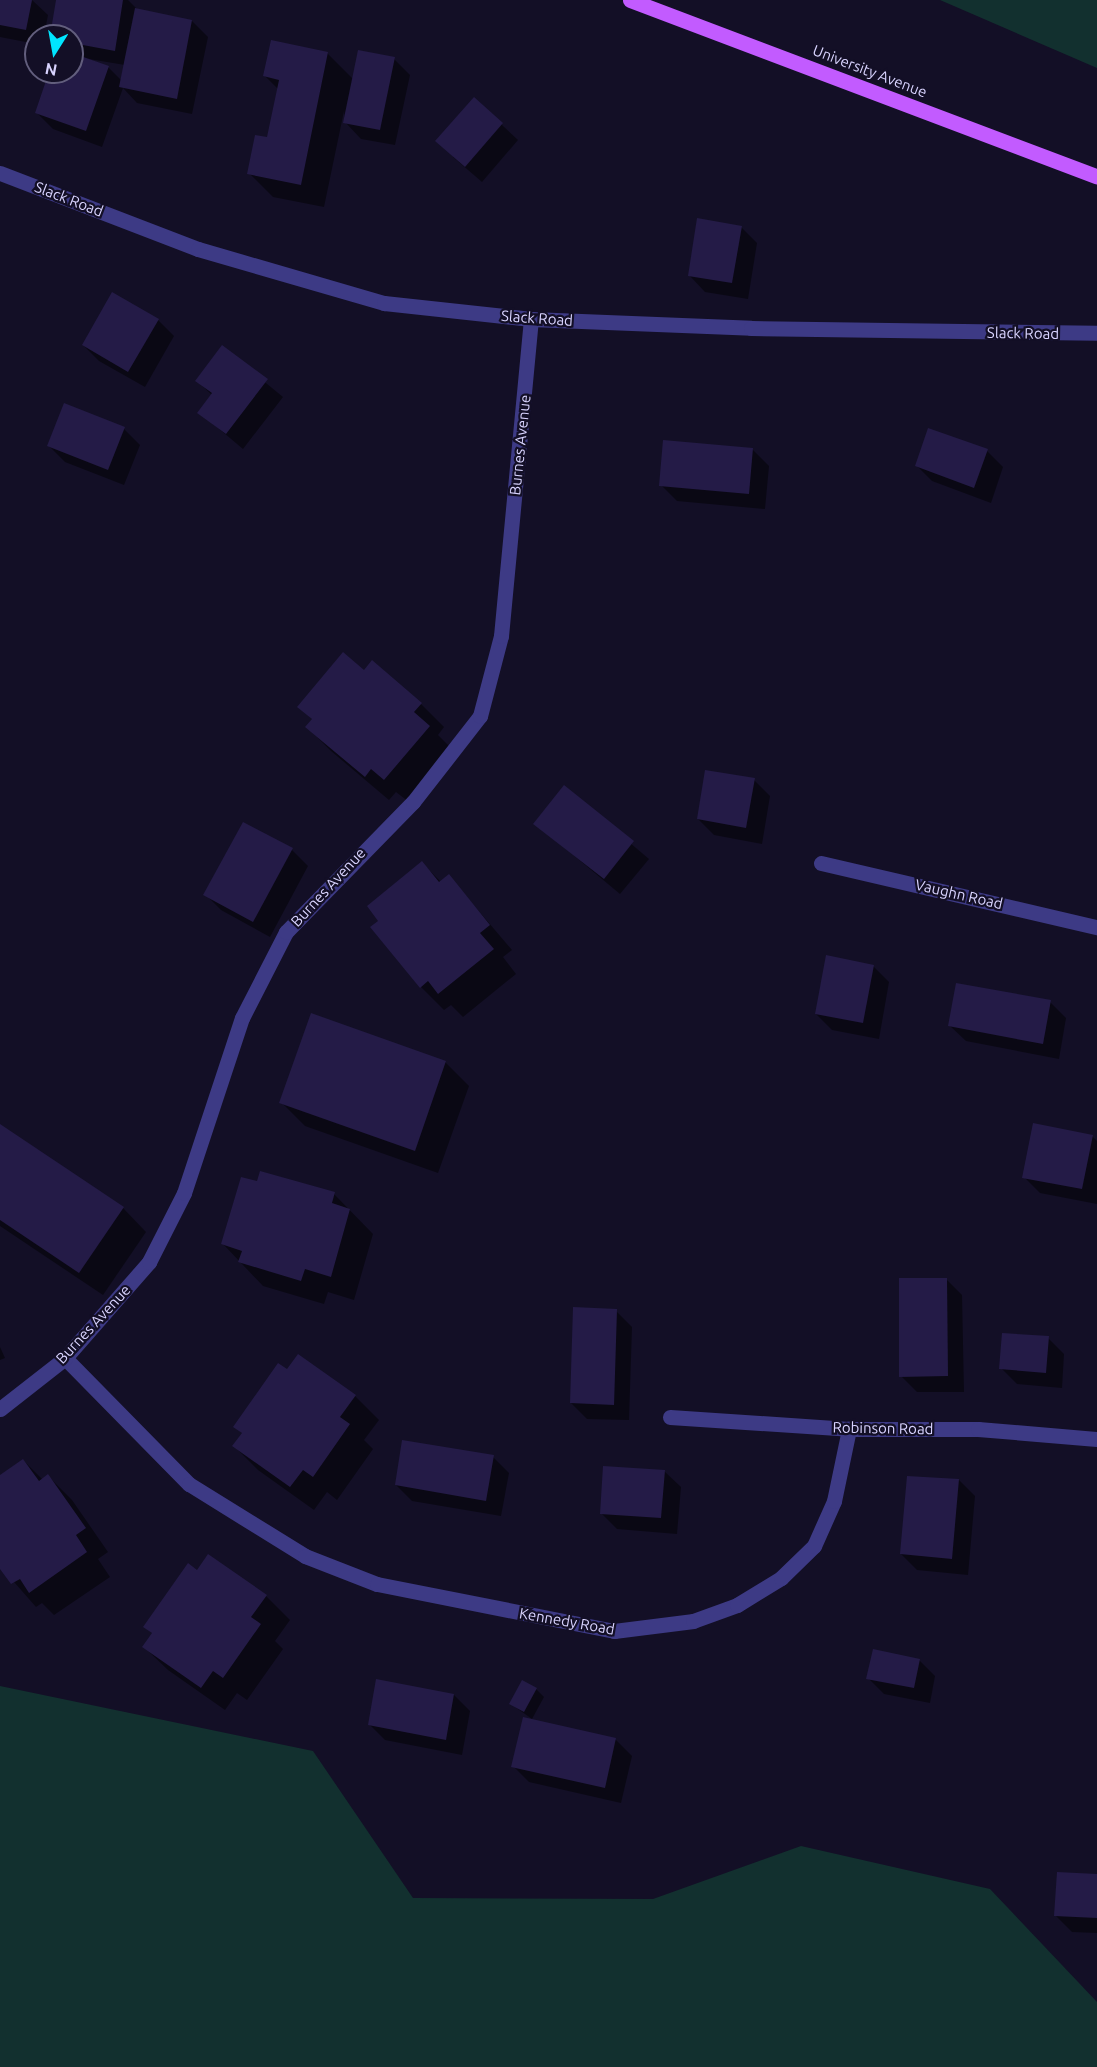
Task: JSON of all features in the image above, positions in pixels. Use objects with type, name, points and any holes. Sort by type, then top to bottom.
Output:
[{"type":"main road","name":"University Avenue","points":[[630,0],[1097,176]]},
{"type":"street","name":"Slack Road","points":[[0,173],[198,249],[384,303],[531,320],[775,328],[1097,333]]},
{"type":"street","name":"Burnes Avenue","points":[[0,1409],[65,1358],[149,1262],[184,1193],[242,1018],[286,932],[413,802],[480,716],[501,636],[531,320]]},
{"type":"street","name":"Vaughn Road","points":[[821,863],[1097,927]]},
{"type":"street","name":"Kennedy Road","points":[[65,1358],[114,1411],[199,1490],[305,1556],[377,1584],[461,1603],[614,1631],[693,1621],[737,1605],[781,1578],[814,1546],[834,1501],[849,1429]]},
{"type":"street","name":"Robinson Road","points":[[670,1417],[849,1429],[978,1429],[1097,1439]]},
{"type":"green space","points":[[940,0],[1097,0],[1097,68]]},
{"type":"green space","points":[[0,1686],[313,1751],[413,1898],[653,1899],[801,1846],[990,1889],[1097,2002],[1097,2067],[0,2067]]},
{"type":"building","points":[[0,0],[32,0],[24,30],[0,25]]},
{"type":"building","points":[[56,0],[123,0],[115,51],[84,45],[84,24],[52,24]]},
{"type":"building","points":[[135,8],[192,20],[177,99],[119,87]]},
{"type":"building","points":[[271,40],[328,52],[301,185],[247,174],[255,135],[267,137],[279,80],[263,76]]},
{"type":"building","points":[[358,50],[395,57],[380,130],[343,123]]},
{"type":"building","points":[[84,57],[109,66],[86,131],[35,113],[45,84],[84,84]]},
{"type":"building","points":[[474,97],[503,123],[465,167],[435,141]]},
{"type":"building","points":[[697,218],[742,226],[732,283],[688,276]]},
{"type":"building","points":[[112,292],[159,319],[128,372],[82,345]]},
{"type":"building","points":[[222,345],[268,379],[226,434],[197,413],[212,393],[195,381]]},
{"type":"building","points":[[64,403],[125,427],[108,470],[47,446]]},
{"type":"building","points":[[928,428],[988,449],[974,488],[915,466]]},
{"type":"building","points":[[663,440],[753,448],[749,494],[659,486]]},
{"type":"building","points":[[343,652],[364,670],[372,660],[422,703],[414,712],[430,726],[384,780],[371,769],[365,777],[305,727],[312,719],[297,707]]},
{"type":"building","points":[[705,770],[755,778],[746,828],[697,819]]},
{"type":"building","points":[[564,785],[634,841],[604,879],[533,824]]},
{"type":"building","points":[[243,822],[293,848],[253,922],[203,895]]},
{"type":"building","points":[[422,861],[439,882],[449,874],[490,925],[480,933],[494,949],[438,994],[428,981],[420,988],[370,927],[378,921],[367,906]]},
{"type":"building","points":[[826,955],[874,965],[863,1023],[815,1014]]},
{"type":"building","points":[[956,983],[1051,1000],[1043,1044],[948,1026]]},
{"type":"building","points":[[311,1013],[446,1061],[415,1151],[279,1103]]},
{"type":"building","points":[[1033,1123],[1093,1135],[1082,1189],[1022,1178]]},
{"type":"building","points":[[0,1124],[124,1207],[79,1273],[0,1220]]},
{"type":"building","points":[[260,1171],[335,1192],[332,1203],[350,1209],[331,1277],[305,1269],[301,1281],[238,1262],[242,1251],[221,1244],[241,1177],[257,1181]]},
{"type":"building","points":[[899,1278],[947,1278],[948,1376],[899,1377]]},
{"type":"building","points":[[573,1307],[617,1309],[614,1405],[570,1403]]},
{"type":"building","points":[[1002,1333],[1049,1336],[1046,1373],[999,1369]]},
{"type":"building","points":[[298,1354],[356,1395],[340,1417],[350,1424],[313,1477],[303,1470],[290,1487],[232,1446],[242,1433],[233,1427],[278,1363],[287,1369]]},
{"type":"building","points":[[402,1440],[494,1455],[486,1501],[395,1485]]},
{"type":"building","points":[[23,1459],[39,1481],[48,1474],[86,1528],[76,1535],[87,1552],[29,1593],[20,1579],[11,1584],[0,1569],[0,1475]]},
{"type":"building","points":[[603,1466],[665,1470],[661,1518],[600,1514]]},
{"type":"building","points":[[907,1476],[959,1479],[952,1559],[900,1554]]},
{"type":"building","points":[[208,1554],[267,1595],[251,1617],[261,1624],[223,1678],[213,1671],[201,1688],[142,1647],[152,1633],[143,1627],[188,1563],[197,1570]]},
{"type":"building","points":[[873,1649],[920,1659],[914,1688],[866,1679]]},
{"type":"building","points":[[376,1679],[454,1694],[446,1740],[368,1725]]},
{"type":"building","points":[[522,1680],[537,1688],[524,1712],[509,1704]]},
{"type":"building","points":[[523,1717],[616,1738],[605,1788],[511,1767]]},
{"type":"building","points":[[1057,1872],[1097,1874],[1097,1918],[1054,1916]]}]
